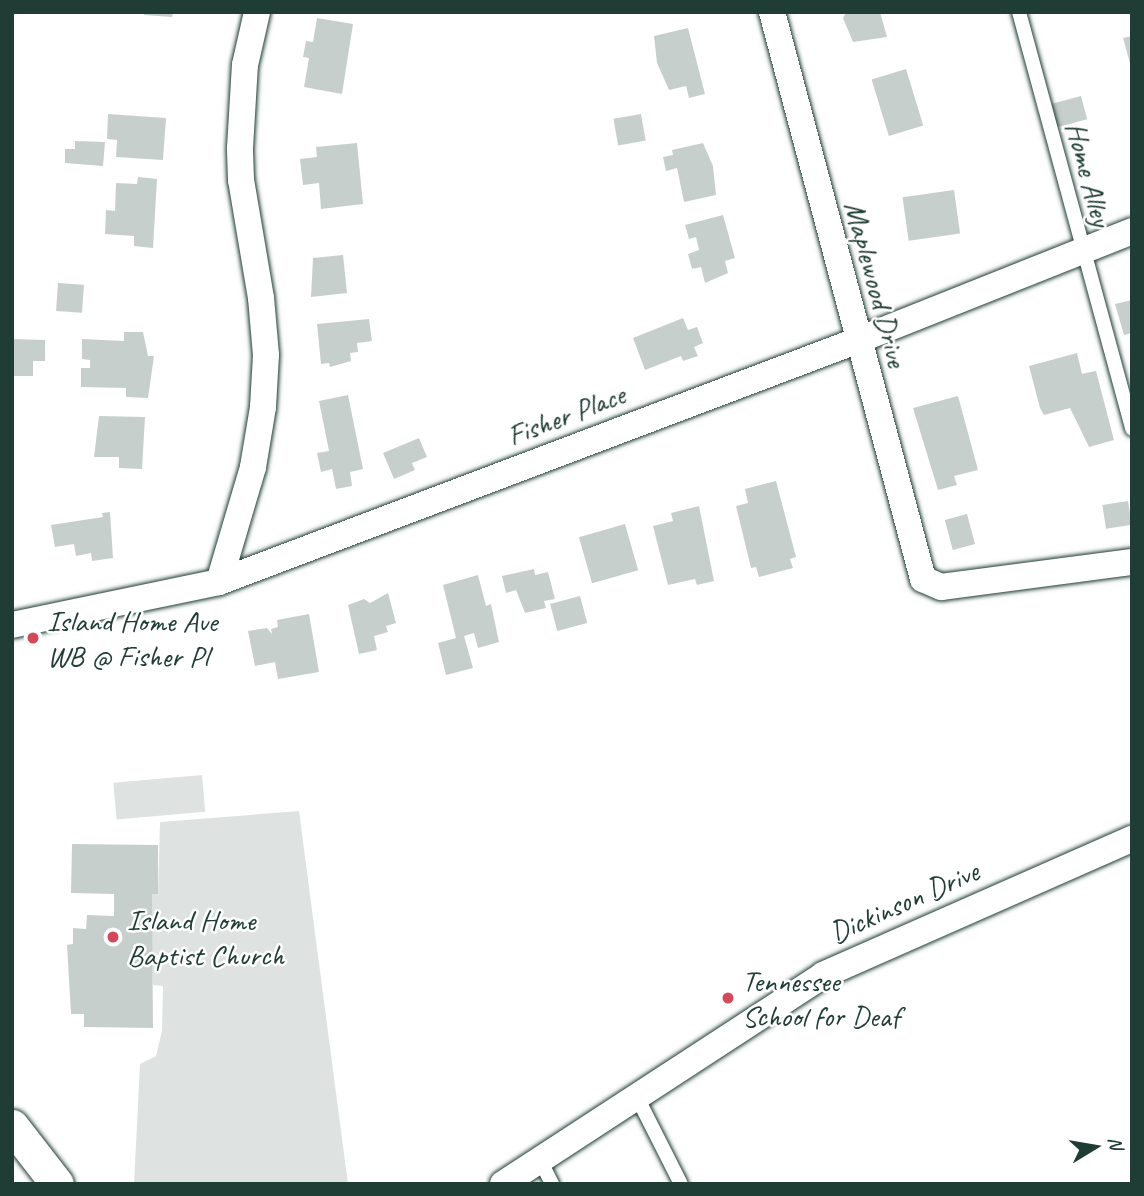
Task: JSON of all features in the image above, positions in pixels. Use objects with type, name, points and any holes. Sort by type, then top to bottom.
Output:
[{"type":"street","points":[[219,582],[253,467],[263,407],[261,298],[241,180],[240,137],[245,65],[257,12]]},
{"type":"street","name":"Maplewood Drive","points":[[772,12],[856,341],[919,572],[928,584],[941,587],[1132,562]]},
{"type":"street","name":"Fisher Place","points":[[13,624],[219,582],[856,341],[1132,231]]},
{"type":"street","name":"Dickinson Drive","points":[[503,1184],[546,1172],[638,1097],[823,975],[1132,839]]},
{"type":"street","points":[[12,1126],[57,1184]]},
{"type":"lane","name":"Home Alley","points":[[1019,12],[1132,429]]},
{"type":"lane","points":[[638,1097],[681,1184]]},
{"type":"shaded area","points":[[202,775],[205,812],[117,820],[113,783]]},
{"type":"shaded area","points":[[299,811],[348,1184],[134,1184],[140,1064],[156,1056],[162,1031],[163,986],[153,985],[151,915],[152,894],[158,894],[160,822]]},
{"type":"building","points":[[145,12],[173,12],[172,17],[144,15]]},
{"type":"building","points":[[846,12],[880,12],[887,37],[853,42],[843,18]]},
{"type":"building","points":[[317,18],[353,24],[342,94],[304,87],[309,58],[303,57],[306,41],[313,42]]},
{"type":"building","points":[[688,28],[705,94],[689,98],[686,86],[669,90],[657,63],[654,36]]},
{"type":"building","points":[[1132,36],[1132,67],[1131,67],[1123,38]]},
{"type":"building","points":[[906,69],[923,125],[889,136],[872,80]]},
{"type":"building","points":[[1081,96],[1087,119],[1057,127],[1051,104]]},
{"type":"building","points":[[108,114],[166,118],[163,160],[116,157],[117,140],[107,139]]},
{"type":"building","points":[[641,114],[646,141],[618,145],[613,119]]},
{"type":"building","points":[[75,141],[105,142],[103,166],[65,163],[65,149],[75,149]]},
{"type":"building","points":[[357,143],[363,204],[321,209],[319,183],[303,185],[300,159],[317,157],[316,147]]},
{"type":"building","points":[[703,143],[713,166],[716,195],[684,202],[677,168],[666,171],[663,157],[673,155],[672,150]]},
{"type":"building","points":[[138,177],[157,179],[153,248],[134,246],[134,236],[105,234],[106,210],[115,211],[116,183],[137,184]]},
{"type":"building","points":[[954,190],[960,234],[909,241],[903,197]]},
{"type":"building","points":[[723,215],[735,258],[725,261],[728,273],[705,283],[701,267],[692,269],[688,254],[699,250],[696,237],[689,239],[685,225]]},
{"type":"building","points":[[343,255],[347,293],[311,297],[313,258]]},
{"type":"building","points":[[58,283],[84,285],[82,313],[56,311]]},
{"type":"building","points":[[1132,300],[1132,333],[1124,335],[1115,304]]},
{"type":"building","points":[[683,318],[688,330],[697,327],[703,343],[694,347],[698,356],[683,361],[681,356],[645,370],[633,338]]},
{"type":"building","points":[[369,319],[372,341],[357,343],[358,352],[350,353],[351,361],[330,367],[329,363],[321,364],[317,324]]},
{"type":"building","points":[[124,332],[143,332],[148,356],[154,356],[148,398],[126,397],[126,388],[81,387],[81,368],[90,368],[90,360],[82,359],[82,339],[124,341]]},
{"type":"building","points":[[13,339],[45,340],[45,361],[33,361],[33,376],[12,376]]},
{"type":"building","points":[[1077,353],[1082,374],[1096,371],[1114,440],[1089,447],[1070,408],[1044,415],[1029,366]]},
{"type":"building","points":[[348,395],[363,469],[350,472],[352,486],[336,489],[332,469],[321,472],[317,453],[329,451],[319,401]]},
{"type":"building","points":[[958,396],[978,470],[954,476],[957,485],[938,490],[913,408]]},
{"type":"building","points":[[99,416],[145,417],[142,469],[119,468],[119,457],[94,457]]},
{"type":"building","points":[[419,438],[427,457],[412,463],[415,470],[394,479],[383,453]]},
{"type":"building","points":[[776,481],[796,557],[790,559],[793,568],[759,577],[756,567],[751,568],[736,506],[748,503],[745,489]]},
{"type":"building","points":[[1128,501],[1132,525],[1106,529],[1102,505]]},
{"type":"building","points":[[699,506],[714,581],[697,585],[695,579],[668,585],[653,526],[673,521],[671,513]]},
{"type":"building","points":[[110,512],[113,558],[92,561],[91,553],[76,556],[74,544],[55,547],[51,525],[103,517],[102,513]]},
{"type":"building","points":[[967,514],[975,544],[953,550],[945,520]]},
{"type":"building","points":[[625,524],[638,570],[592,583],[579,537]]},
{"type":"building","points":[[534,569],[535,575],[548,572],[555,599],[544,601],[546,608],[525,613],[516,590],[506,593],[502,576]]},
{"type":"building","points":[[478,575],[486,606],[491,604],[499,642],[478,648],[474,633],[464,636],[473,668],[446,675],[438,643],[456,638],[443,585]]},
{"type":"building","points":[[388,593],[396,623],[386,626],[388,632],[374,636],[377,650],[359,654],[348,605],[364,599],[370,603]]},
{"type":"building","points":[[580,596],[587,623],[557,631],[550,604]]},
{"type":"building","points":[[309,614],[319,672],[278,679],[275,662],[255,666],[248,631],[267,628],[272,634],[271,629],[278,627],[277,620]]},
{"type":"building","name":"Island Home Baptist Church","points":[[72,844],[158,845],[158,894],[152,894],[153,1028],[84,1027],[84,1014],[71,1014],[67,945],[73,944],[73,928],[86,929],[87,915],[114,916],[114,894],[71,893]]},
{"type":"place","name":"Island Home Ave WB @ Fisher Pl","points":[[33,638]]},
{"type":"place","name":"Island Home Baptist Church","points":[[113,937]]},
{"type":"place","name":"Tennessee School for Deaf","points":[[728,998]]}]
